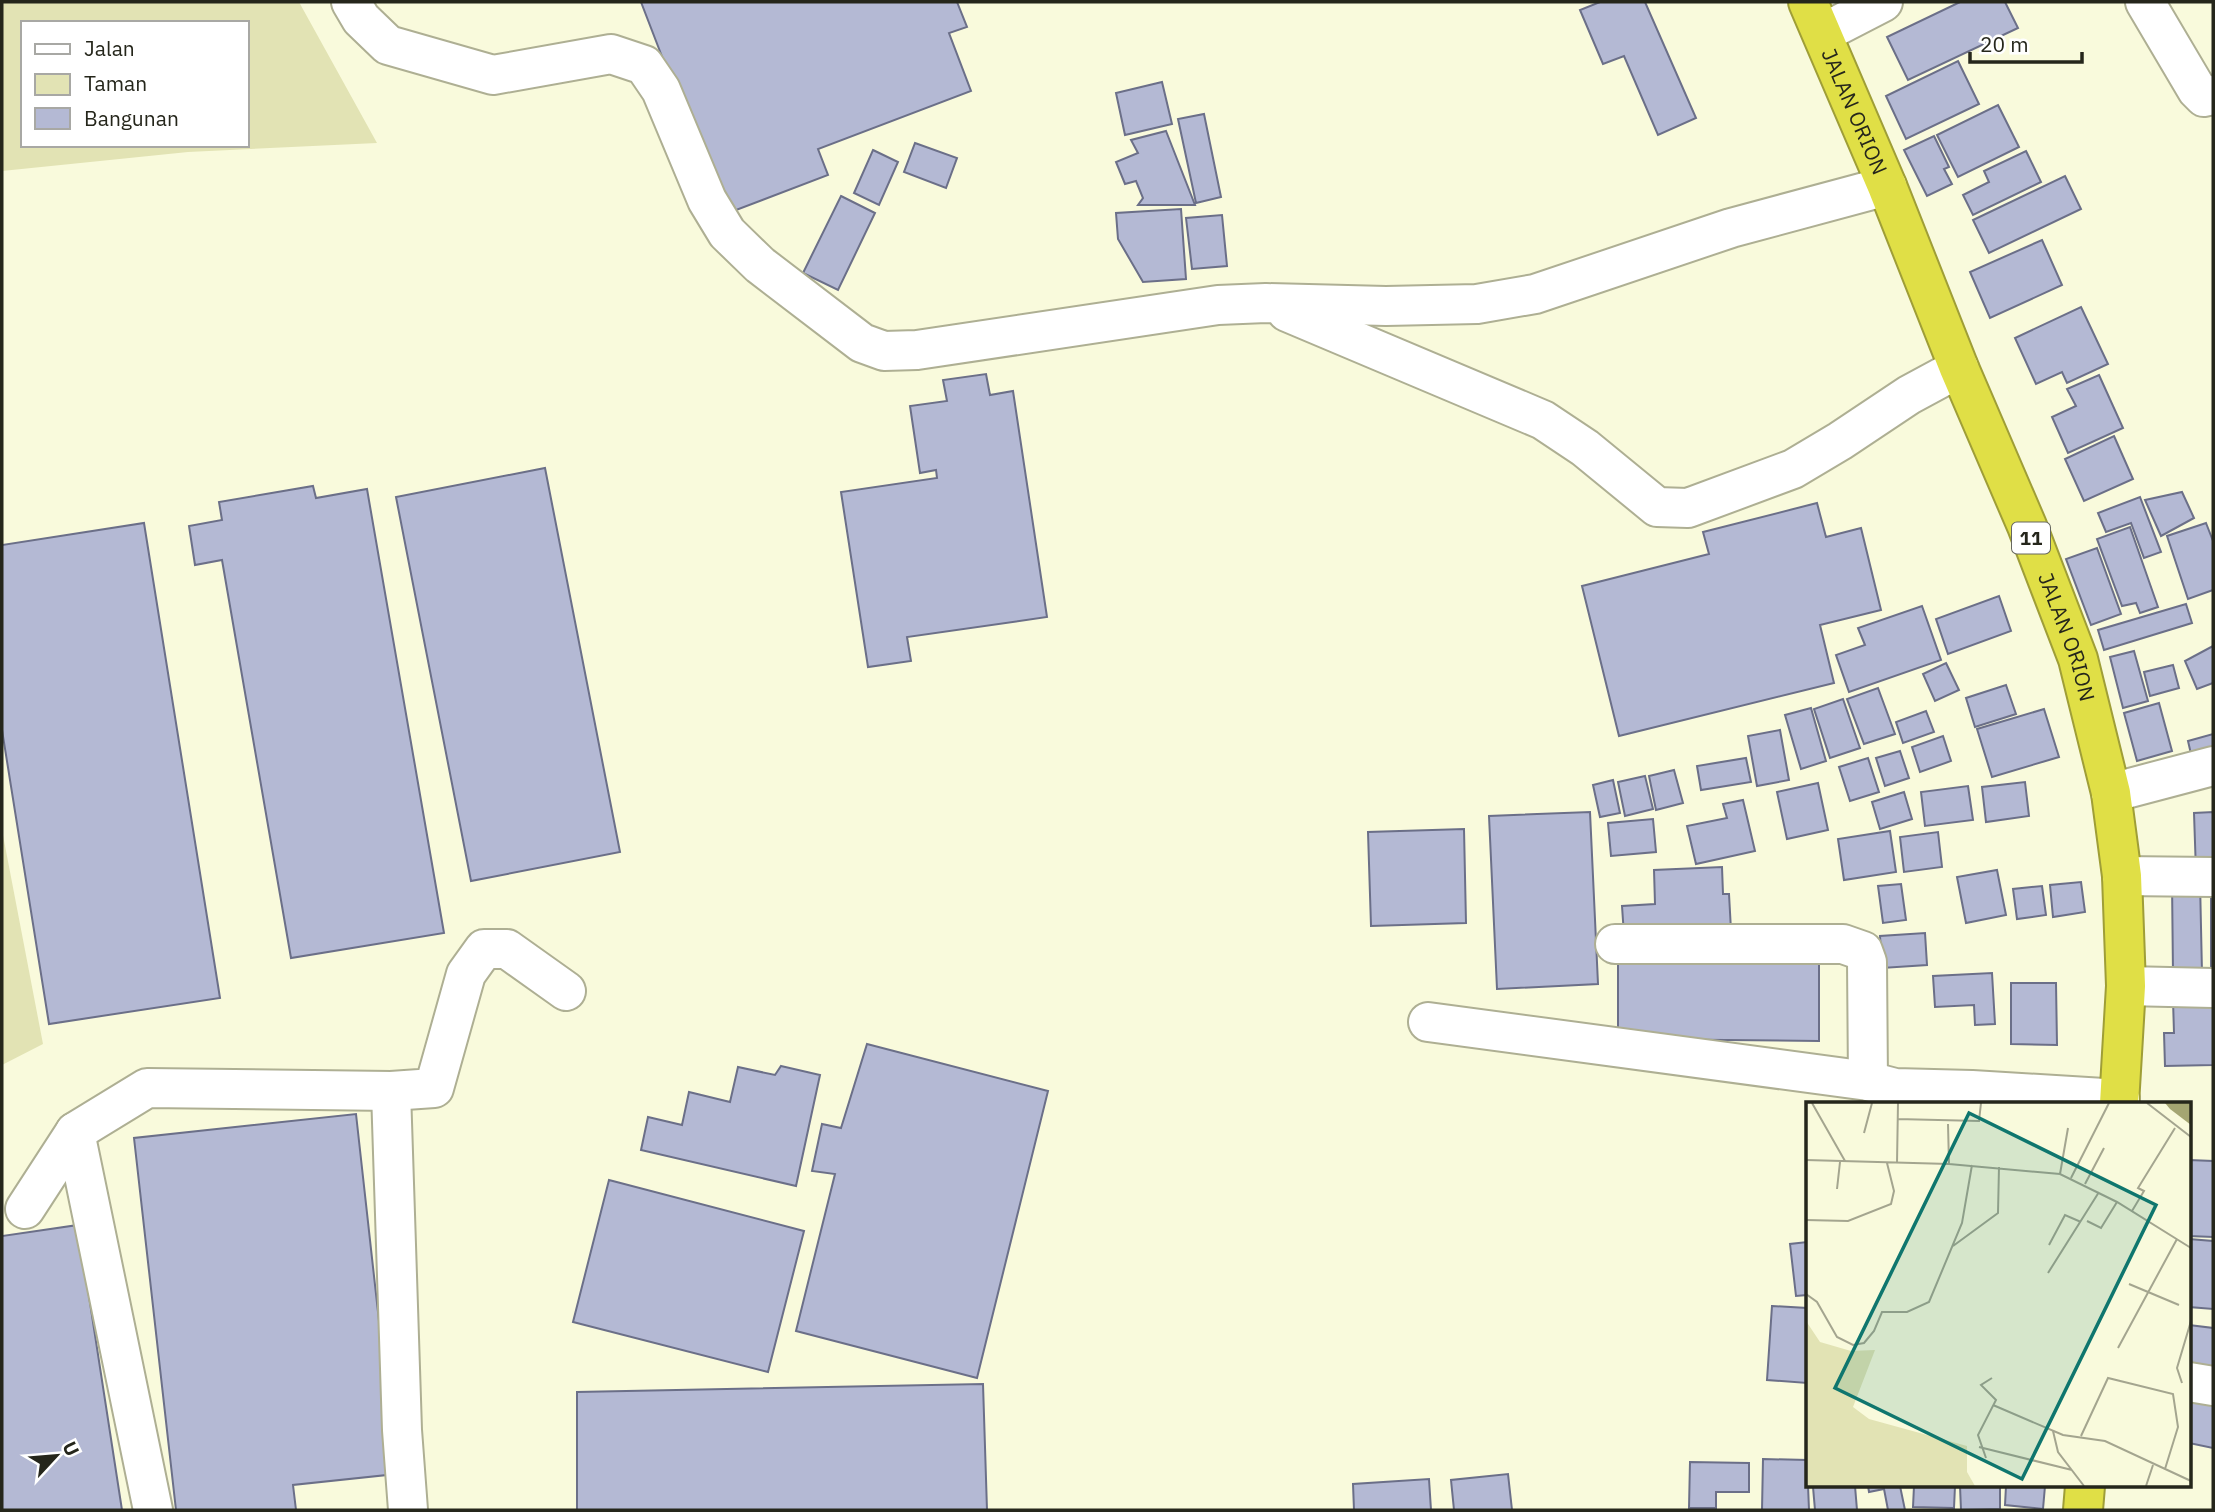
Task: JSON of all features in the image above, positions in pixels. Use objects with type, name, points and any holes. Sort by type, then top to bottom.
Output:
[{"type":"highway","name":"JALAN ORION","points":[[1816,18],[2026,526],[2078,659],[2111,793],[2122,876],[2126,986],[2120,1102]]},
{"type":"highway","points":[[2083,1510],[2085,1488]]},
{"type":"street","points":[[351,2],[361,19],[388,45],[494,75],[611,54],[643,65],[661,90],[707,201],[727,233],[760,265],[810,304],[862,343],[884,351],[917,350],[1218,305],[1477,304],[1535,293],[1731,228],[1887,186]]},
{"type":"street","points":[[1816,18],[1883,2]]},
{"type":"street","points":[[2144,2],[2197,89],[2204,97],[2213,95]]},
{"type":"street","points":[[1265,303],[1542,420],[1585,448],[1657,507],[1688,508],[1793,469],[1840,442],[1909,395],[1959,368]]},
{"type":"street","points":[[2111,793],[2213,766]]},
{"type":"street","points":[[2122,876],[2213,877]]},
{"type":"street","points":[[1615,944],[1843,944],[1863,951],[1867,961],[1868,1081]]},
{"type":"street","points":[[25,1209],[75,1132],[147,1088],[391,1091],[433,1088],[466,974],[484,949],[507,949],[566,992]]},
{"type":"street","points":[[2126,986],[2213,988]]},
{"type":"street","points":[[1429,1022],[1868,1081],[1895,1088],[1972,1090],[2120,1102]]},
{"type":"street","points":[[391,1091],[402,1430],[408,1510]]},
{"type":"street","points":[[75,1132],[153,1510]]},
{"type":"street","points":[[2190,1382],[2213,1386]]},
{"type":"green space","points":[[2,2],[299,2],[377,143],[188,152],[2,171]]},
{"type":"green space","points":[[2,830],[43,1044],[2,1065]]},
{"type":"building","points":[[641,2],[957,2],[967,27],[949,33],[971,91],[818,149],[828,175],[723,215]]},
{"type":"building","points":[[1600,2],[1645,2],[1696,118],[1658,135],[1624,56],[1603,64],[1580,10]]},
{"type":"building","points":[[1960,2],[2005,2],[2018,28],[1908,80],[1887,37]]},
{"type":"building","points":[[1958,61],[1979,104],[1906,139],[1886,96]]},
{"type":"building","points":[[1162,82],[1172,124],[1125,135],[1116,93]]},
{"type":"building","points":[[1998,105],[2019,147],[1958,177],[1937,135]]},
{"type":"building","points":[[1204,114],[1221,197],[1196,203],[1178,119]]},
{"type":"building","points":[[1166,131],[1195,205],[1138,205],[1143,198],[1136,181],[1125,184],[1116,162],[1138,153],[1131,140]]},
{"type":"building","points":[[1934,136],[1949,167],[1944,169],[1952,184],[1927,196],[1904,150]]},
{"type":"building","points":[[915,143],[957,158],[946,188],[904,172]]},
{"type":"building","points":[[873,150],[898,162],[879,205],[854,193]]},
{"type":"building","points":[[2026,151],[2041,182],[1973,215],[1963,195],[1989,182],[1984,171]]},
{"type":"building","points":[[2065,176],[2081,209],[1989,253],[1973,220]]},
{"type":"building","points":[[841,196],[875,213],[838,290],[803,273]]},
{"type":"building","points":[[1181,209],[1186,279],[1143,282],[1118,239],[1116,213]]},
{"type":"building","points":[[1222,215],[1227,266],[1192,269],[1186,218]]},
{"type":"building","points":[[2042,240],[2062,285],[1990,318],[1970,272]]},
{"type":"building","points":[[2081,307],[2108,364],[2067,383],[2062,372],[2036,384],[2015,338]]},
{"type":"building","points":[[986,374],[990,395],[1013,391],[1047,617],[907,637],[911,661],[868,667],[841,492],[937,478],[936,470],[920,473],[910,406],[947,401],[943,380]]},
{"type":"building","points":[[2099,375],[2123,428],[2068,453],[2052,417],[2076,406],[2067,389]]},
{"type":"building","points":[[2114,436],[2133,479],[2084,501],[2065,459]]},
{"type":"building","points":[[545,468],[620,852],[471,881],[396,497]]},
{"type":"building","points":[[313,486],[316,498],[367,489],[444,933],[291,958],[222,560],[195,565],[189,526],[222,520],[219,502]]},
{"type":"building","points":[[2182,492],[2194,518],[2161,536],[2145,500]]},
{"type":"building","points":[[2140,497],[2161,552],[2144,558],[2131,523],[2106,532],[2098,513]]},
{"type":"building","points":[[1817,503],[1826,537],[1861,528],[1881,610],[1820,625],[1834,683],[1619,736],[1582,586],[1709,554],[1703,532]]},
{"type":"building","points":[[144,523],[220,998],[49,1024],[2,730],[2,545]]},
{"type":"building","points":[[2206,523],[2213,541],[2213,590],[2188,599],[2167,536]]},
{"type":"building","points":[[2130,527],[2158,607],[2140,613],[2136,603],[2122,606],[2097,539]]},
{"type":"building","points":[[2097,548],[2121,614],[2091,625],[2066,559]]},
{"type":"building","points":[[1999,596],[2011,631],[1948,654],[1936,619]]},
{"type":"building","points":[[2186,604],[2192,623],[2104,650],[2098,630]]},
{"type":"building","points":[[1922,606],[1941,660],[1849,692],[1836,655],[1865,645],[1858,628]]},
{"type":"building","points":[[2213,646],[2213,683],[2197,689],[2185,661]]},
{"type":"building","points":[[2134,651],[2148,701],[2123,708],[2110,657]]},
{"type":"building","points":[[1946,663],[1959,690],[1935,701],[1923,674]]},
{"type":"building","points":[[2173,665],[2179,688],[2150,696],[2144,672]]},
{"type":"building","points":[[2006,685],[2016,714],[1975,727],[1966,698]]},
{"type":"building","points":[[1878,688],[1895,734],[1864,744],[1847,699]]},
{"type":"building","points":[[1843,699],[1860,748],[1830,758],[1814,709]]},
{"type":"building","points":[[2159,703],[2172,751],[2137,761],[2124,713]]},
{"type":"building","points":[[1811,708],[1826,761],[1801,769],[1785,715]]},
{"type":"building","points":[[2044,709],[2059,757],[1992,777],[1977,729]]},
{"type":"building","points":[[1926,711],[1934,732],[1903,743],[1896,722]]},
{"type":"building","points":[[1780,730],[1789,780],[1757,786],[1748,736]]},
{"type":"building","points":[[2213,734],[2213,748],[2191,754],[2188,741]]},
{"type":"building","points":[[1943,736],[1951,761],[1920,772],[1912,747]]},
{"type":"building","points":[[1900,751],[1909,778],[1885,786],[1876,758]]},
{"type":"building","points":[[1746,758],[1751,782],[1701,790],[1697,766]]},
{"type":"building","points":[[1868,758],[1879,792],[1850,801],[1839,767]]},
{"type":"building","points":[[1674,770],[1683,803],[1656,810],[1649,776]]},
{"type":"building","points":[[1645,776],[1653,809],[1625,816],[1618,782]]},
{"type":"building","points":[[1613,780],[1620,813],[1600,817],[1593,785]]},
{"type":"building","points":[[2025,782],[2029,816],[1986,822],[1982,787]]},
{"type":"building","points":[[1818,783],[1828,830],[1787,839],[1777,792]]},
{"type":"building","points":[[1968,786],[1973,820],[1925,826],[1921,792]]},
{"type":"building","points":[[1904,792],[1912,819],[1880,829],[1872,802]]},
{"type":"building","points":[[1743,800],[1755,851],[1696,864],[1687,826],[1727,818],[1723,804]]},
{"type":"building","points":[[1590,812],[1598,984],[1497,989],[1489,816]]},
{"type":"building","points":[[2213,812],[2213,871],[2196,872],[2194,813]]},
{"type":"building","points":[[1653,819],[1656,852],[1611,856],[1608,823]]},
{"type":"building","points":[[1464,829],[1466,923],[1371,926],[1368,832]]},
{"type":"building","points":[[1890,831],[1896,872],[1844,880],[1838,839]]},
{"type":"building","points":[[1938,832],[1942,867],[1904,872],[1900,837]]},
{"type":"building","points":[[1722,867],[1723,894],[1729,894],[1731,930],[1624,935],[1622,906],[1655,904],[1654,870]]},
{"type":"building","points":[[1997,870],[2006,915],[1966,923],[1957,877]]},
{"type":"building","points":[[2200,881],[2202,973],[2173,974],[2172,882]]},
{"type":"building","points":[[2081,882],[2085,912],[2053,917],[2050,885]]},
{"type":"building","points":[[2213,883],[2213,978],[2211,978]]},
{"type":"building","points":[[1901,884],[1906,920],[1883,923],[1878,886]]},
{"type":"building","points":[[2042,886],[2046,915],[2017,919],[2013,889]]},
{"type":"building","points":[[1925,933],[1927,965],[1882,968],[1880,936]]},
{"type":"building","points":[[1618,951],[1819,951],[1819,1041],[1618,1039]]},
{"type":"building","points":[[1992,973],[1995,1024],[1975,1025],[1974,1005],[1935,1007],[1933,976]]},
{"type":"building","points":[[2011,983],[2056,983],[2057,1045],[2011,1044]]},
{"type":"building","points":[[2213,999],[2213,1065],[2165,1066],[2164,1033],[2174,1033],[2173,1000]]},
{"type":"building","points":[[867,1044],[1048,1091],[977,1378],[796,1331],[835,1174],[812,1171],[822,1124],[841,1128]]},
{"type":"building","points":[[781,1066],[820,1075],[796,1186],[641,1150],[648,1117],[682,1125],[689,1092],[730,1102],[738,1067],[775,1075]]},
{"type":"building","points":[[356,1114],[396,1474],[293,1485],[296,1510],[176,1510],[134,1138]]},
{"type":"building","points":[[2190,1160],[2213,1161],[2213,1237],[2190,1236]]},
{"type":"building","points":[[609,1180],[804,1231],[768,1372],[573,1322]]},
{"type":"building","points":[[78,1225],[122,1510],[2,1510],[2,1236]]},
{"type":"building","points":[[2190,1239],[2213,1241],[2213,1309],[2190,1307]]},
{"type":"building","points":[[1806,1242],[1806,1295],[1796,1296],[1790,1244]]},
{"type":"building","points":[[1772,1306],[1806,1308],[1806,1383],[1767,1380]]},
{"type":"building","points":[[2190,1325],[2213,1328],[2213,1376],[2190,1373]]},
{"type":"building","points":[[983,1384],[987,1510],[577,1510],[577,1392]]},
{"type":"building","points":[[2190,1386],[2213,1390],[2213,1448],[2190,1443]]},
{"type":"building","points":[[1763,1459],[1806,1460],[1809,1510],[1762,1510]]},
{"type":"building","points":[[1690,1462],[1749,1463],[1749,1492],[1716,1492],[1716,1508],[1689,1508]]},
{"type":"building","points":[[1508,1474],[1512,1510],[1454,1510],[1451,1480]]},
{"type":"building","points":[[1429,1479],[1431,1510],[1354,1510],[1353,1484]]},
{"type":"building","points":[[1813,1488],[1855,1488],[1857,1510],[1815,1510]]},
{"type":"building","points":[[1868,1488],[1900,1488],[1905,1510],[1888,1510],[1884,1489],[1869,1492]]},
{"type":"building","points":[[1914,1488],[1955,1488],[1954,1508],[1913,1507]]},
{"type":"building","points":[[1960,1488],[2000,1488],[2000,1509],[1961,1510]]},
{"type":"building","points":[[2006,1488],[2045,1488],[2043,1509],[2005,1505]]}]
